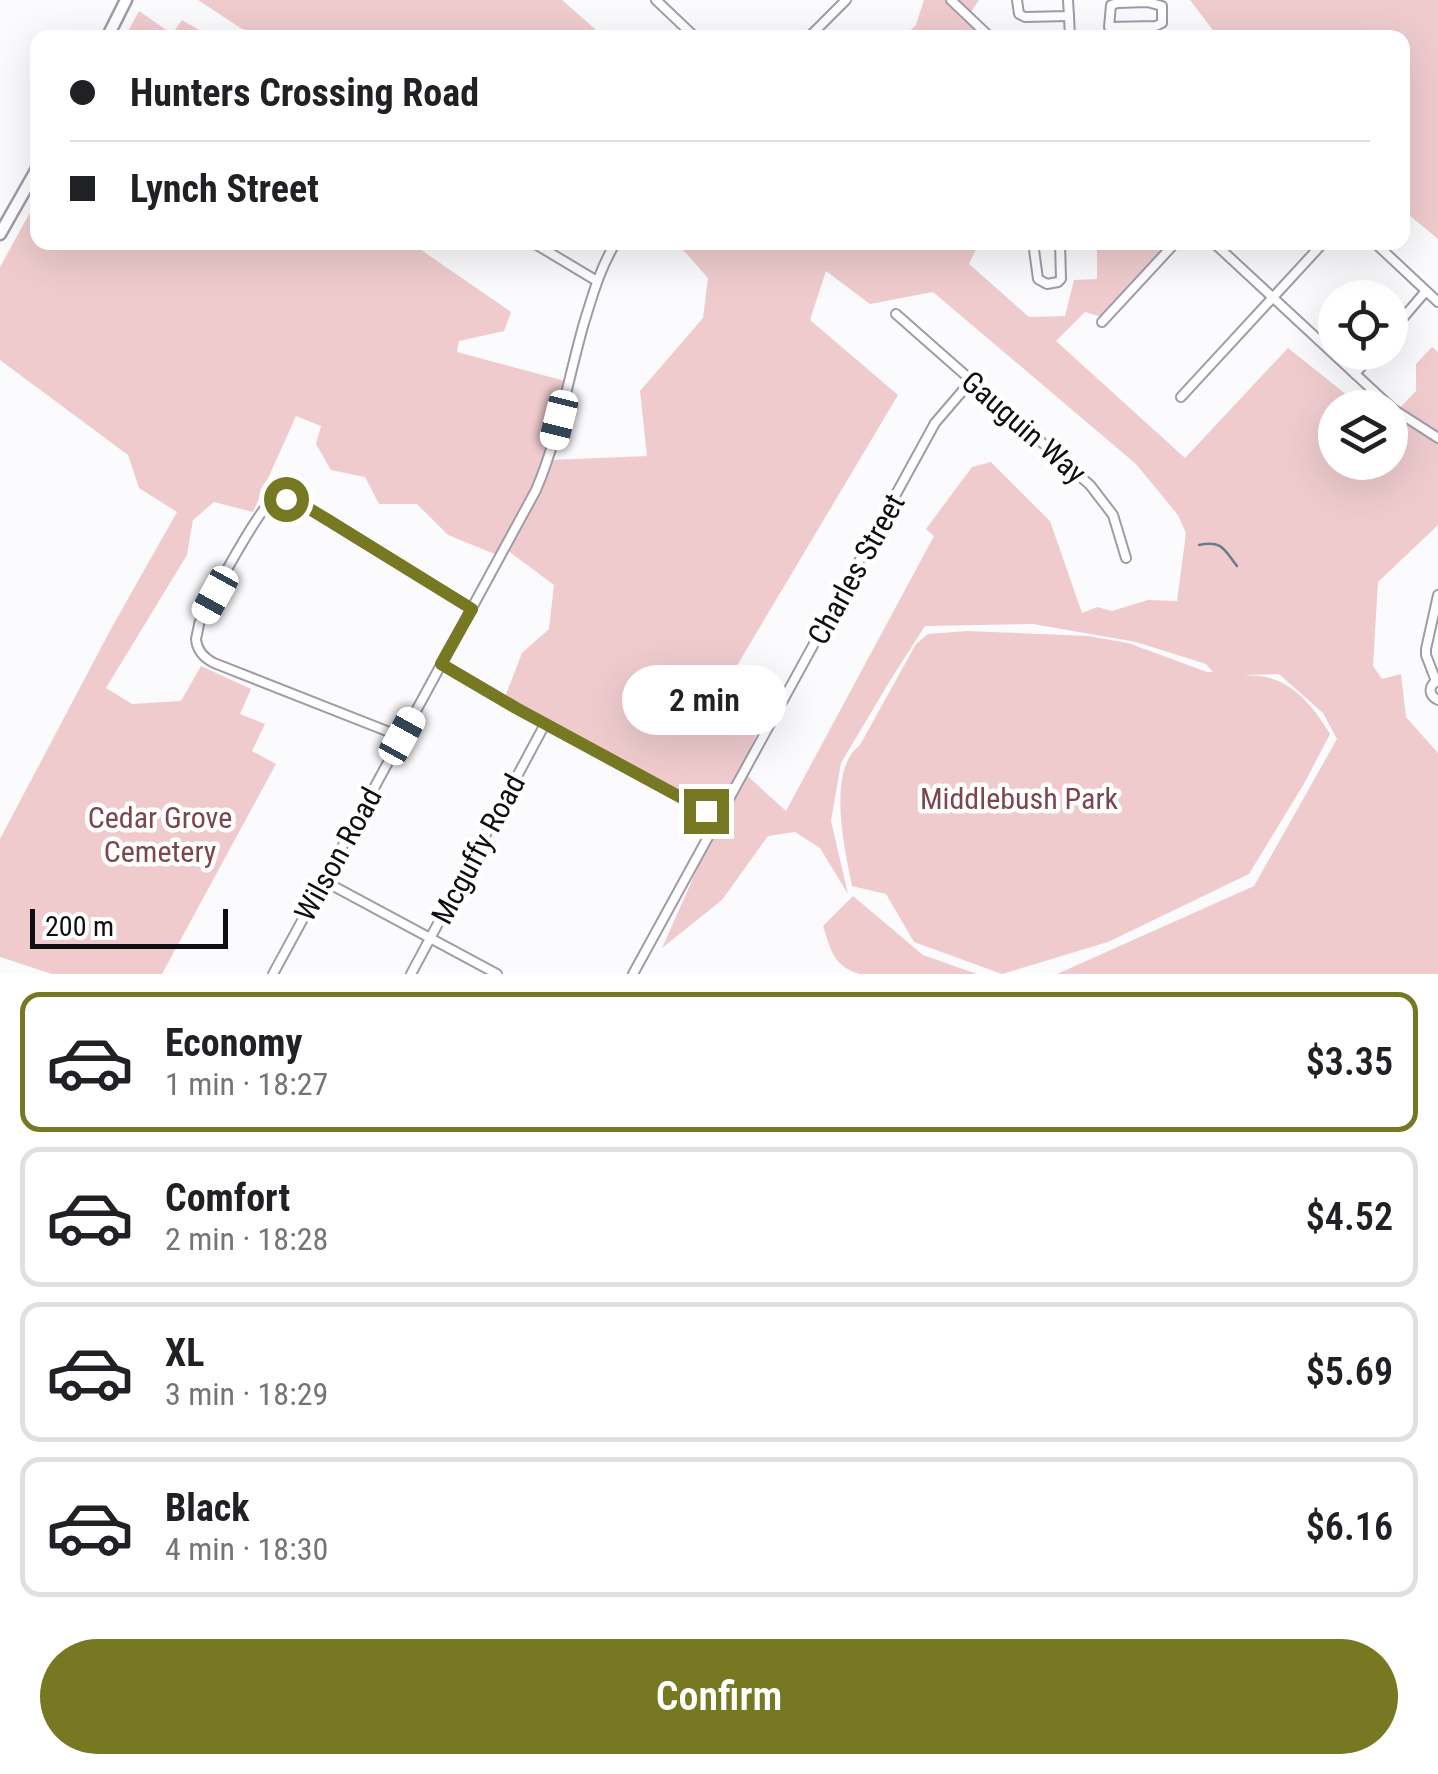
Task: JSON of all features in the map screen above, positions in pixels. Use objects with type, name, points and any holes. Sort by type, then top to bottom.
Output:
[{"type":"main road","points":[[111,30],[126,0]]},
{"type":"main road","points":[[0,234],[30,181]]},
{"type":"street","points":[[656,0],[688,30]]},
{"type":"street","points":[[816,30],[846,0]]},
{"type":"street","points":[[951,0],[983,30]]},
{"type":"street","points":[[1017,0],[1019,14],[1025,18],[1068,16]]},
{"type":"street","points":[[1068,0],[1069,30]]},
{"type":"street","points":[[1118,3],[1157,3],[1164,9],[1162,23],[1156,26],[1109,27],[1109,8],[1118,3]]},
{"type":"street","points":[[545,250],[596,281]]},
{"type":"street","name":"Wilson Road","points":[[273,974],[536,490],[550,456],[596,281],[611,250]]},
{"type":"street","points":[[1034,250],[1038,280],[1046,284],[1061,278],[1060,250]]},
{"type":"street","points":[[1102,322],[1169,250]]},
{"type":"street","points":[[1222,250],[1393,408],[1438,438]]},
{"type":"street","points":[[1181,397],[1317,250]]},
{"type":"street","points":[[1382,250],[1438,302]]},
{"type":"street","points":[[1408,312],[1426,291]]},
{"type":"street","name":"Gauguin Way","points":[[896,314],[1090,485],[1114,514],[1126,558]]},
{"type":"street","points":[[1355,374],[1358,370]]},
{"type":"street","name":"Charles Street","points":[[634,974],[935,423],[971,381]]},
{"type":"street","points":[[402,736],[207,660],[197,643],[199,624],[222,580],[264,508],[278,499],[286,499],[317,513],[472,609]]},
{"type":"street","points":[[1438,595],[1433,636],[1426,655],[1437,681],[1431,692],[1438,700]]},
{"type":"street","points":[[441,664],[706,811]]},
{"type":"street","name":"Mcguffy Road","points":[[411,974],[545,724]]},
{"type":"street","points":[[324,881],[492,973]]},
{"type":"green space","points":[[198,0],[562,0],[596,30],[246,30]]},
{"type":"green space","points":[[924,0],[979,0],[968,17],[980,30],[911,30]]},
{"type":"green space","points":[[1190,0],[1438,0],[1438,239],[1410,216],[1410,30],[1213,30]]},
{"type":"green space","points":[[139,11],[166,30],[129,30]]},
{"type":"green space","points":[[182,20],[199,30],[175,30]]},
{"type":"green space","points":[[30,213],[30,250],[421,250],[511,312],[504,331],[459,341],[457,352],[569,382],[550,460],[647,456],[640,391],[703,318],[708,278],[683,250],[976,250],[969,264],[1029,317],[1065,316],[1074,280],[1097,279],[1097,250],[1172,250],[1108,319],[1085,312],[1056,341],[1185,458],[1288,348],[1341,390],[1318,390],[1318,480],[1408,480],[1408,399],[1416,391],[1416,364],[1432,347],[1438,352],[1438,525],[1378,582],[1373,666],[1382,679],[1401,674],[1406,717],[1438,753],[1438,974],[1057,974],[1254,886],[1337,739],[1323,713],[1279,674],[1244,675],[1266,677],[1288,686],[1312,708],[1330,734],[1249,874],[1108,942],[1002,974],[914,942],[886,894],[852,886],[842,832],[841,791],[850,757],[916,644],[928,634],[967,631],[1088,636],[1128,643],[1213,672],[1206,664],[1136,642],[1033,624],[925,626],[841,763],[831,821],[848,894],[820,848],[795,832],[768,836],[722,900],[662,948],[719,820],[505,697],[522,653],[549,629],[554,585],[507,550],[502,557],[448,535],[417,504],[379,504],[365,477],[331,470],[316,444],[321,426],[296,416],[253,512],[214,502],[193,520],[187,555],[106,688],[132,704],[181,701],[201,666],[251,689],[240,714],[265,724],[252,751],[276,764],[162,974],[52,974],[0,957],[0,839],[177,512],[139,488],[128,455],[0,360],[0,267]],"holes":[[[826,271],[870,304],[933,292],[1136,464],[1178,515],[1186,533],[1177,601],[1148,600],[1112,611],[1097,607],[1082,613],[1050,521],[991,462],[972,467],[926,529],[934,536],[786,811],[741,770],[768,707],[735,669],[898,395],[810,320]]]},
{"type":"green space","points":[[853,896],[923,955],[977,974],[851,971],[834,956],[823,926]]},
{"type":"waterway","points":[[1199,545],[1218,545],[1237,566]]},
{"type":"route","points":[[286,499],[300,503],[472,609],[441,664],[706,811]]},
{"type":"park label","name":"Middlebush Park","points":[[1019,798]]},
{"type":"park label","name":"Cedar Grove Cemetery","points":[[160,834]]}]
